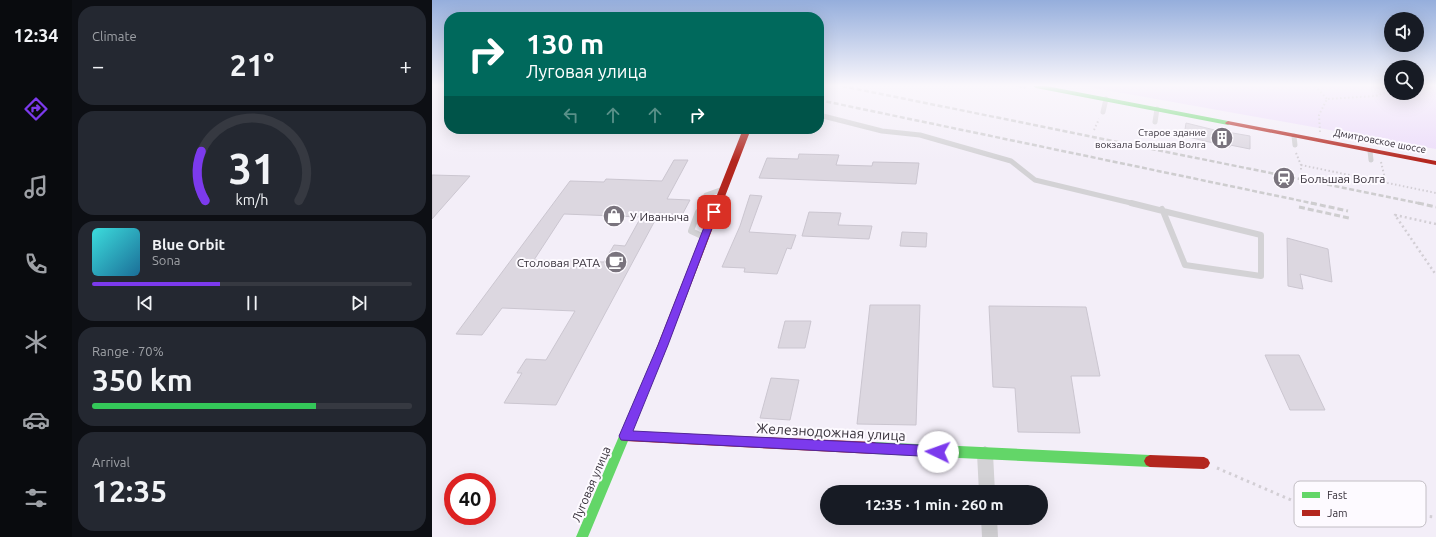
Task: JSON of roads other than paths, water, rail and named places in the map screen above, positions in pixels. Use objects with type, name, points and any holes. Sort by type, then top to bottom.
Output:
[{"type":"street","name":"Дмитровское шоссе","points":[[1166,111],[1295,141],[1320,141],[1370,155],[1436,163]]},
{"type":"street","name":"Луговая улица","points":[[582,537],[663,345],[745,134]]},
{"type":"street","name":"Железнодожная улица","points":[[625,436],[985,454],[1204,463]]},
{"type":"street","points":[[985,454],[987,485]]},
{"type":"street","points":[[989,525],[990,537]]},
{"type":"lane","points":[[1155,122],[1157,111]]},
{"type":"lane","points":[[824,117],[882,131],[920,136],[1011,161],[1035,180],[1162,209],[1261,235],[1261,276],[1185,265],[1162,209]]},
{"type":"lane","points":[[702,204],[706,195],[724,188]]},
{"type":"lane","points":[[698,212],[691,230],[704,237]]},
{"type":"railway","points":[[872,111],[1316,204]]},
{"type":"railway","points":[[965,111],[1423,204]]},
{"type":"railway","points":[[1311,203],[1348,211]]},
{"type":"railway","points":[[1418,203],[1436,207]]},
{"type":"railway","points":[[1299,207],[1349,218]]},
{"type":"place","name":"Старое здание вокзала Большая Волга","points":[[1222,138]]},
{"type":"place","name":"Большая Волга","points":[[1284,178]]},
{"type":"place","name":"У Иваныча","points":[[614,216]]},
{"type":"place","name":"Столовая РАТА","points":[[616,262]]}]
